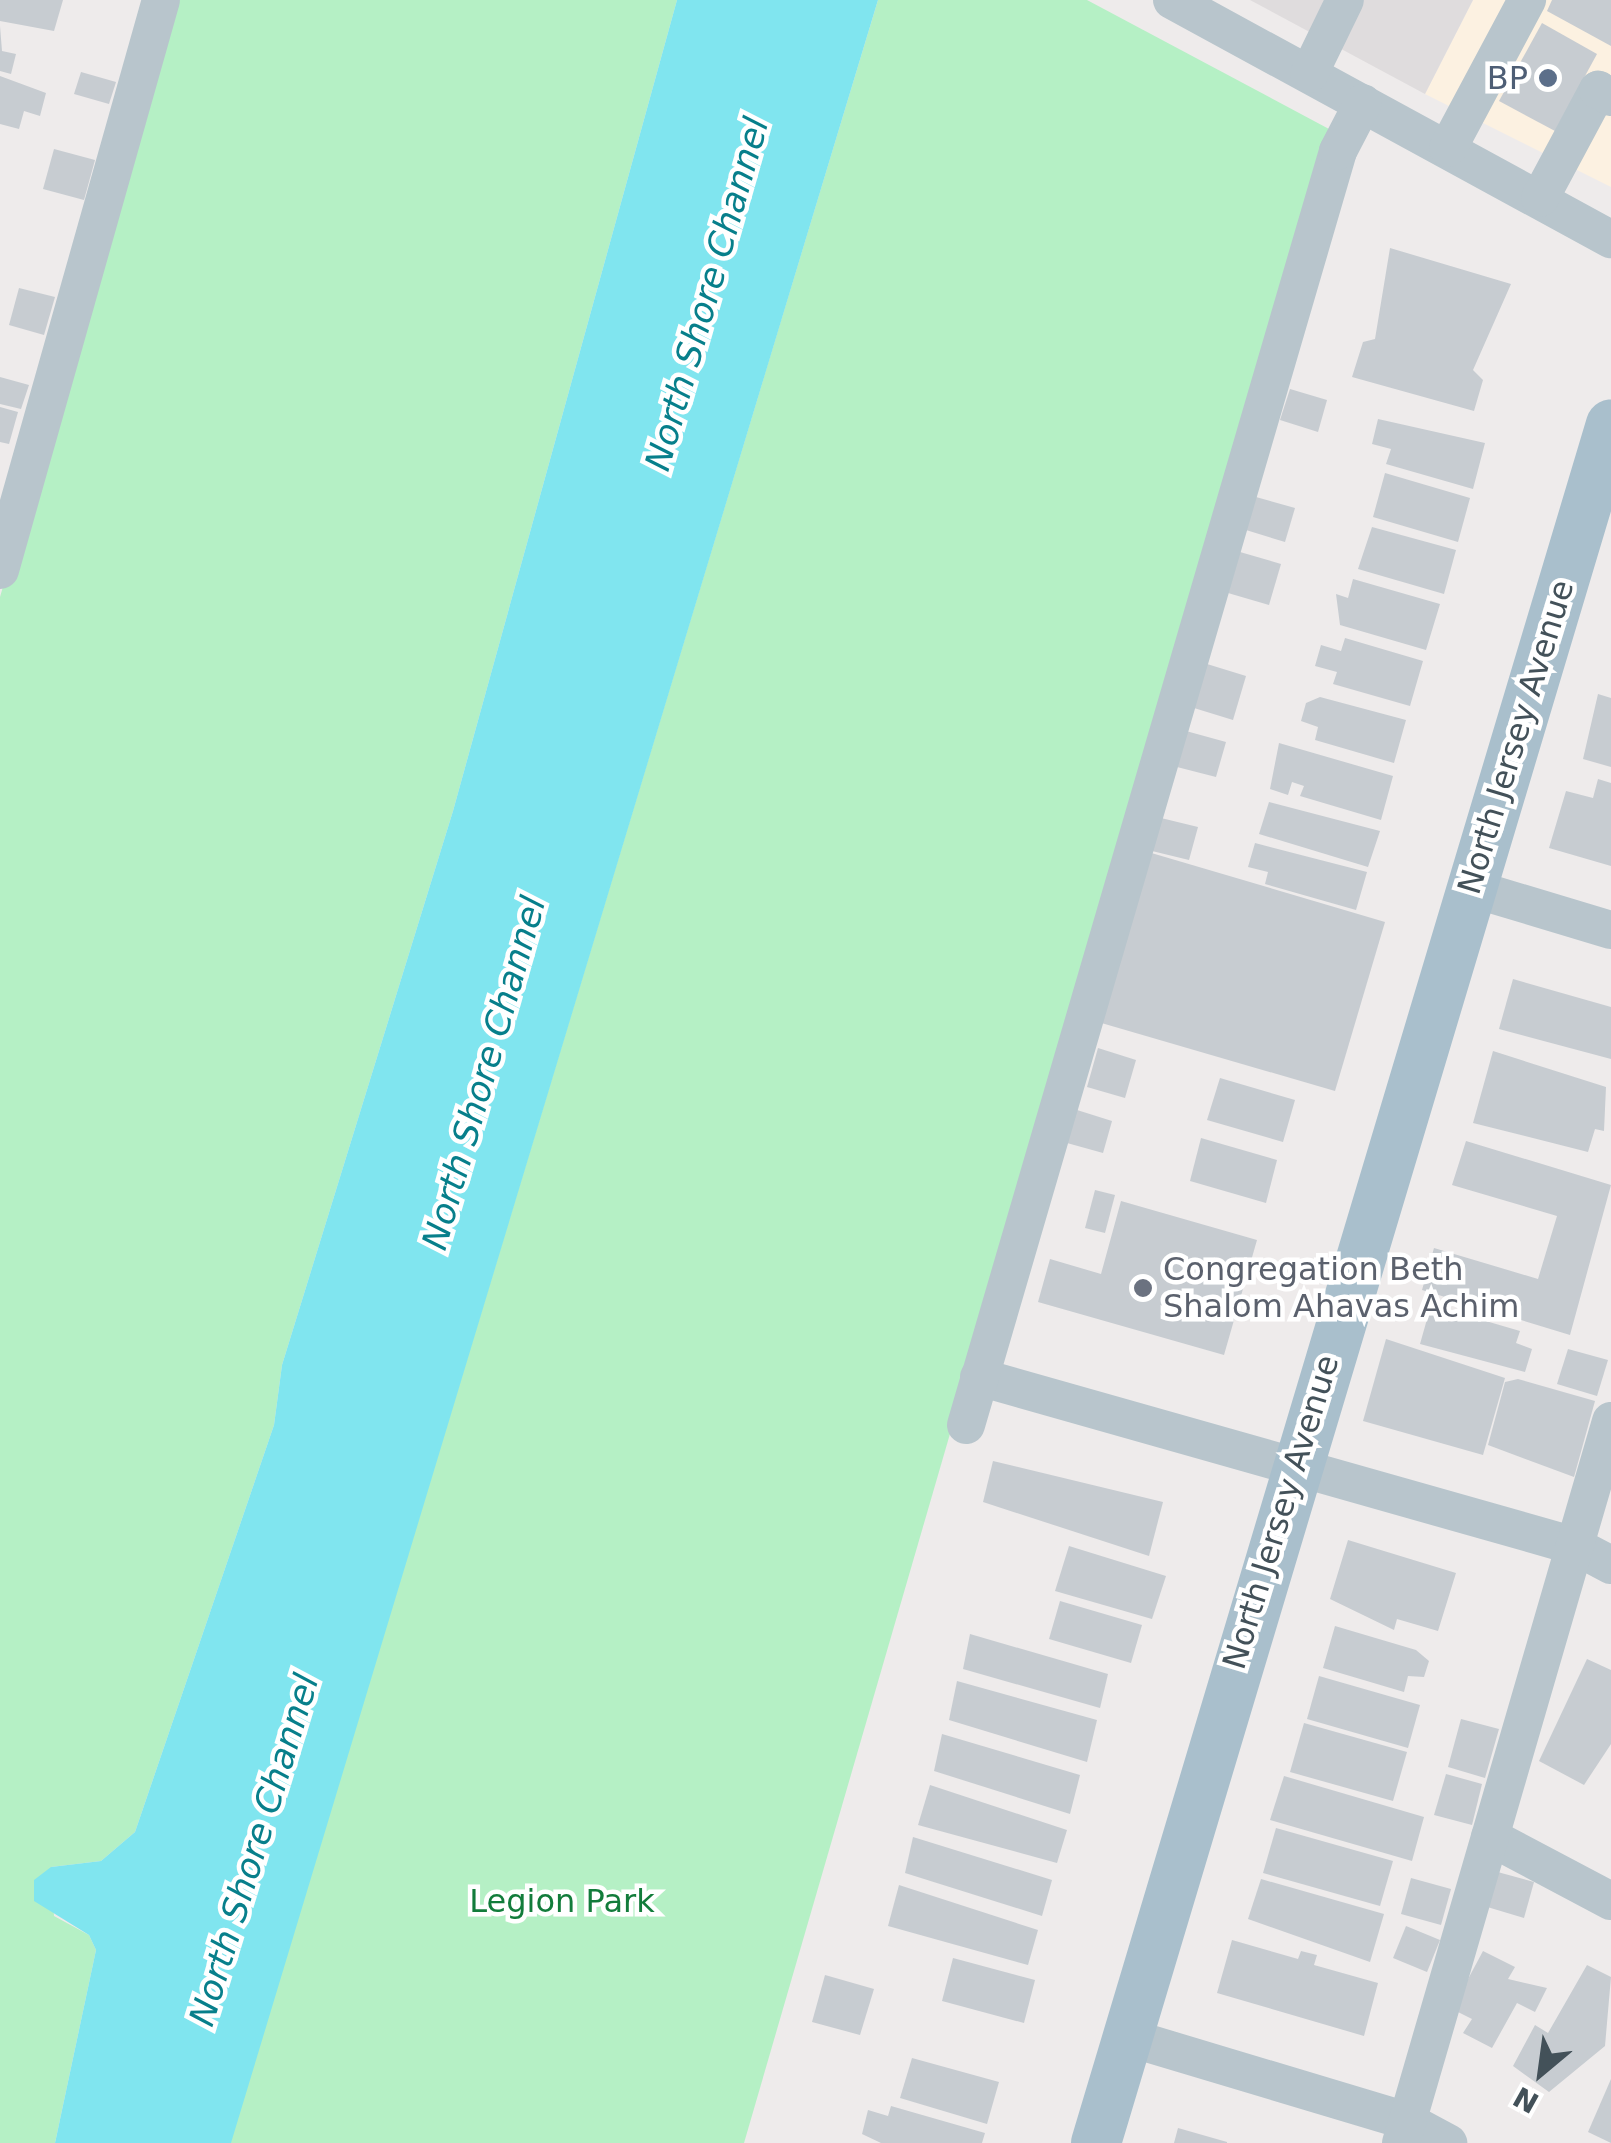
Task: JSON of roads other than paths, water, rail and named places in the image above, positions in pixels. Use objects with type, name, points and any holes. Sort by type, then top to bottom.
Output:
[{"type":"main road","name":"North Jersey Avenue","points":[[1096,2143],[1294,1463],[1611,424]]},
{"type":"street","points":[[1,566],[162,0]]},
{"type":"street","points":[[1172,0],[1611,239]]},
{"type":"street","points":[[1310,74],[1345,0]]},
{"type":"street","points":[[1448,148],[1527,0]]},
{"type":"street","points":[[1540,198],[1598,90],[1611,97]]},
{"type":"street","points":[[966,1425],[1338,151],[1363,103]]},
{"type":"street","points":[[1471,888],[1611,930]]},
{"type":"street","points":[[979,1377],[1294,1463],[1575,1546],[1611,1565]]},
{"type":"street","points":[[1404,2132],[1611,1421]]},
{"type":"street","points":[[1490,1837],[1611,1901]]},
{"type":"street","points":[[1127,2038],[1404,2132],[1448,2143]]},
{"type":"water","name":"North Shore Channel","points":[[677,0],[878,0],[231,2143],[55,2143],[96,1950],[89,1935],[34,1901],[34,1880],[51,1867],[101,1861],[135,1832],[274,1425],[282,1365],[453,811]]},
{"type":"place","name":"BP","points":[[1548,78]]},
{"type":"place","name":"Congregation Beth Shalom Ahavas Achim","points":[[1143,1288]]},
{"type":"park label","name":"Legion Park","points":[[562,1901]]}]
